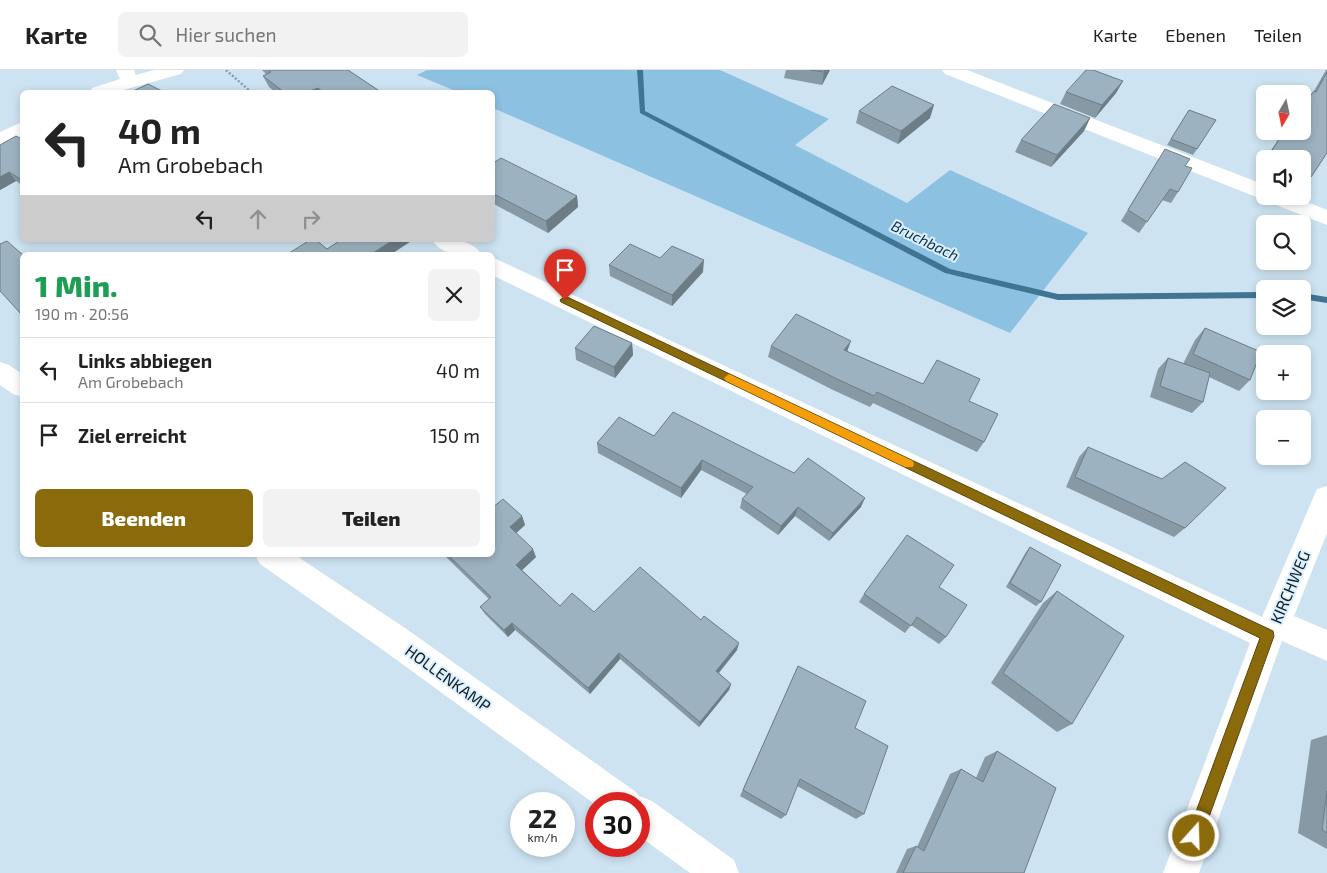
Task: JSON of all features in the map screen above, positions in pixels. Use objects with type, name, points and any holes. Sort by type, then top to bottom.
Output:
[{"type":"street","points":[[102,90],[127,76],[175,70]]},
{"type":"street","points":[[951,70],[1256,190]]},
{"type":"street","points":[[0,140],[20,129]]},
{"type":"street","points":[[1294,205],[1327,218]]},
{"type":"street","points":[[447,242],[465,252]]},
{"type":"street","points":[[495,266],[1272,629],[1327,646]]},
{"type":"street","points":[[0,372],[20,386]]},
{"type":"street","name":"KIRCHWEG","points":[[1181,873],[1272,629],[1327,498]]},
{"type":"street","name":"HOLLENKAMP","points":[[273,557],[394,638],[607,792]]},
{"type":"street","points":[[650,822],[721,873]]},
{"type":"path","points":[[226,70],[249,90]]},
{"type":"shaded area","points":[[427,70],[720,70],[829,119],[795,145],[907,203],[950,170],[1088,233],[1010,333],[495,109],[495,90],[453,90],[417,75]]},
{"type":"building","points":[[269,70],[348,70],[378,90],[320,90],[318,88],[312,90],[281,90],[263,76],[271,72]]},
{"type":"building","points":[[1086,70],[1093,70],[1123,81],[1102,105],[1066,92]]},
{"type":"building","points":[[1327,72],[1327,153],[1311,177],[1311,150],[1272,150],[1279,140],[1311,140],[1311,95],[1314,91],[1316,92]]},
{"type":"building","points":[[148,84],[160,90],[135,90]]},
{"type":"building","points":[[892,86],[934,105],[901,131],[859,111]]},
{"type":"building","points":[[1054,104],[1090,118],[1057,155],[1021,140]]},
{"type":"building","points":[[1189,110],[1216,120],[1197,149],[1171,139]]},
{"type":"building","points":[[16,136],[20,138],[20,179],[9,172],[0,177],[0,145]]},
{"type":"building","points":[[1165,149],[1190,159],[1185,166],[1192,168],[1178,192],[1170,189],[1147,222],[1128,210]]},
{"type":"building","points":[[501,158],[577,196],[546,221],[495,195],[495,162]]},
{"type":"building","points":[[7,241],[20,252],[20,313],[0,291],[0,244]]},
{"type":"building","points":[[307,242],[318,242],[327,249],[338,242],[390,242],[375,252],[291,252]]},
{"type":"building","points":[[630,244],[660,258],[672,246],[704,260],[672,295],[609,265]]},
{"type":"building","points":[[796,314],[851,341],[844,350],[923,384],[937,360],[980,379],[969,401],[998,414],[984,442],[877,392],[874,396],[771,346]]},
{"type":"building","points":[[594,326],[632,343],[614,367],[575,348]]},
{"type":"building","points":[[1205,328],[1256,350],[1256,365],[1250,380],[1193,354]]},
{"type":"building","points":[[1168,358],[1210,373],[1203,402],[1160,386]]},
{"type":"building","points":[[673,412],[794,473],[808,458],[865,498],[833,533],[798,507],[781,526],[742,499],[753,487],[702,460],[681,488],[597,443],[619,417],[654,436]]},
{"type":"building","points":[[1088,447],[1162,479],[1185,462],[1226,488],[1185,528],[1075,477]]},
{"type":"building","points":[[503,499],[522,516],[510,527],[533,549],[516,565],[560,606],[572,593],[594,612],[640,567],[701,620],[704,616],[739,643],[716,671],[731,684],[700,722],[619,653],[588,688],[512,623],[504,630],[480,607],[491,597],[450,557],[495,557],[495,506]]},
{"type":"building","points":[[907,535],[954,565],[939,587],[967,605],[946,637],[917,617],[911,626],[864,594]]},
{"type":"building","points":[[1030,547],[1061,565],[1041,602],[1010,583]]},
{"type":"building","points":[[1057,591],[1124,636],[1072,724],[1003,673]]},
{"type":"building","points":[[798,666],[866,701],[855,728],[888,746],[864,814],[800,779],[786,815],[743,790]]},
{"type":"building","points":[[997,751],[1056,788],[1024,873],[903,873],[916,846],[924,851],[961,769],[983,782]]},
{"type":"building","points":[[1327,791],[1327,833],[1322,830]]},
{"type":"waterway","name":"Bruchbach","points":[[640,70],[642,112],[948,271],[1058,297],[1256,295]]},
{"type":"waterway","name":"Bruchbach","points":[[1311,297],[1327,300]]},
{"type":"slow traffic","points":[[729,378],[909,464]]},
{"type":"route","points":[[565,300],[1268,636],[1194,836]]}]
